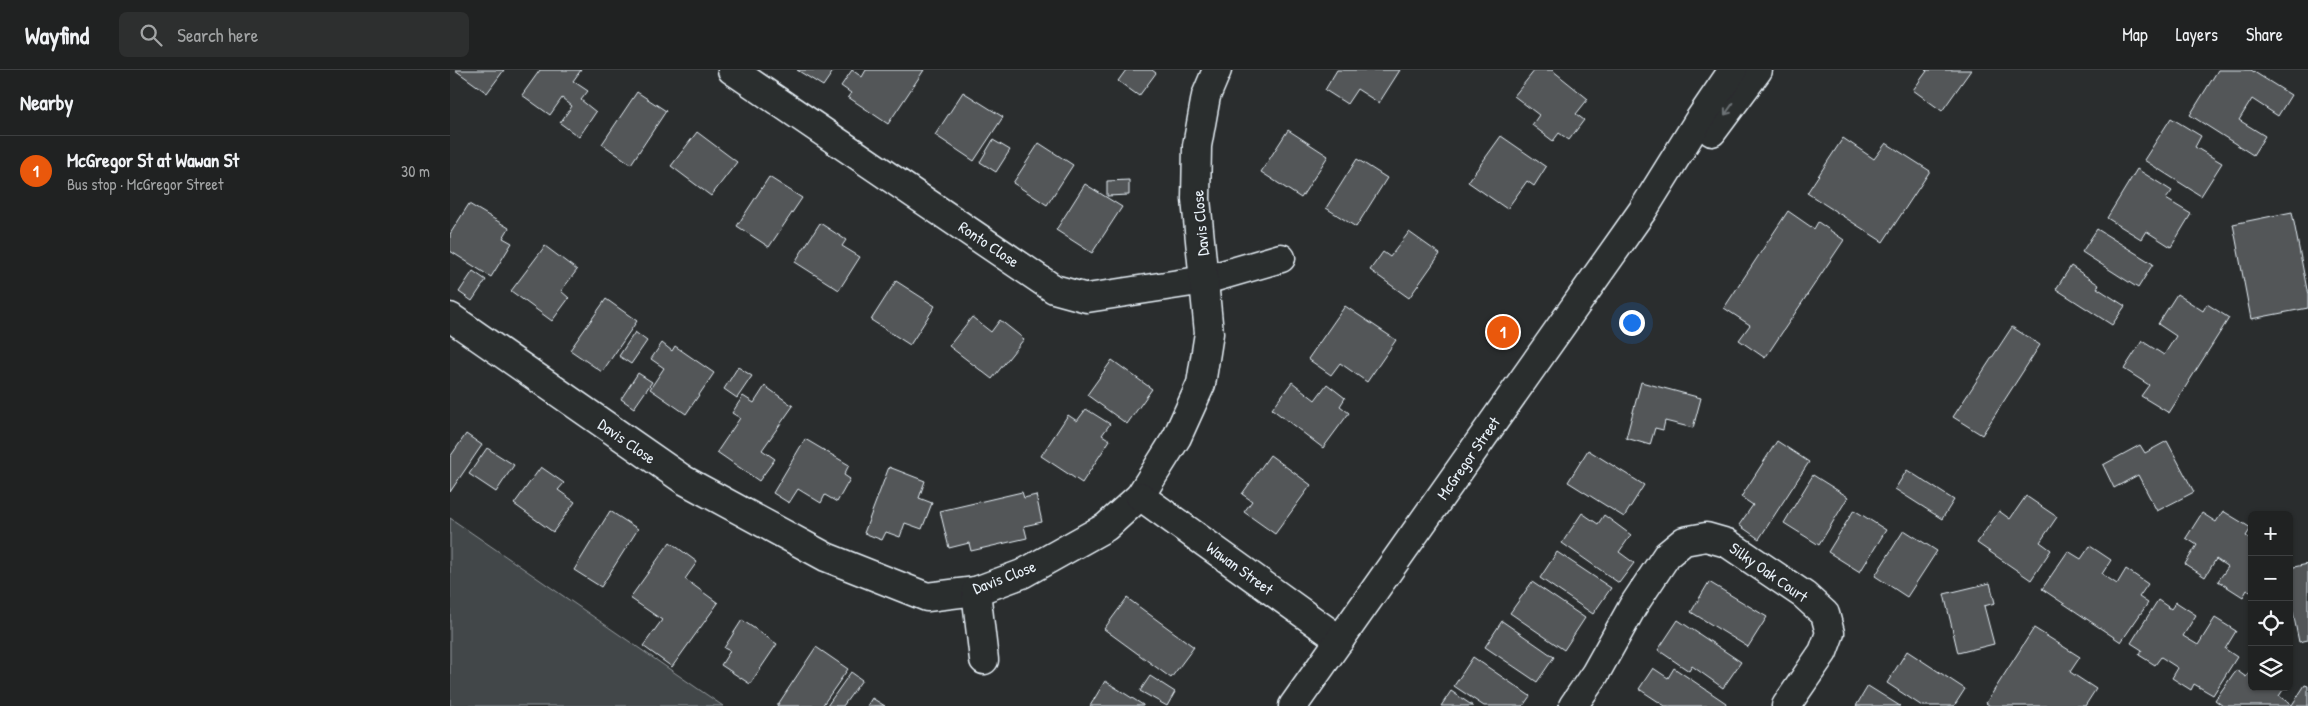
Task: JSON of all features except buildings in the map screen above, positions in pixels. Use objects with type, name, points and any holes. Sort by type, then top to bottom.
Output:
[{"type":"street","name":"Ronto Close","points":[[732,70],[1054,289],[1087,298],[1205,280],[1281,258]]},
{"type":"street","name":"Davis Close","points":[[450,317],[684,480],[826,557],[926,597],[976,591],[1022,574],[1106,527],[1140,496],[1177,437],[1201,384],[1209,333],[1196,199],[1197,146],[1206,96],[1217,70]]},
{"type":"street","name":"McGregor Street","points":[[1293,706],[1644,210],[1699,120],[1733,70]]},
{"type":"street","name":"McGregor Street","points":[[1644,210],[1714,130],[1758,70]]},
{"type":"street","name":"Wawan Street","points":[[1140,496],[1340,640]]},
{"type":"street","name":"Silky Oak Court","points":[[1573,706],[1595,674],[1633,606],[1667,555],[1684,541],[1706,537],[1727,543],[1804,595],[1826,614],[1830,633],[1823,652],[1786,706]]},
{"type":"street","points":[[976,591],[984,660]]},
{"type":"shaded area","points":[[450,518],[723,706],[450,706]]},
{"type":"place","name":"McGregor St at Wawan St","points":[[1503,332]]}]
